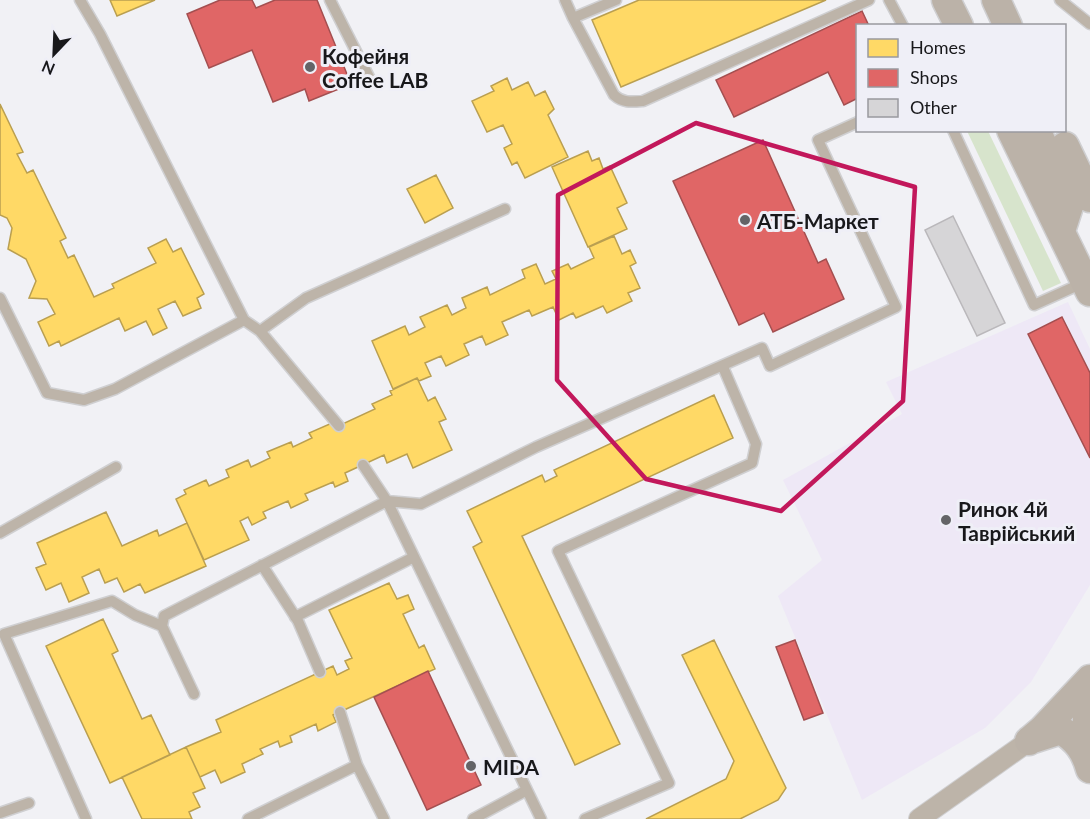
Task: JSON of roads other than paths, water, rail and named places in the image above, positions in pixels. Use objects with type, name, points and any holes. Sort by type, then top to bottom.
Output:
[{"type":"street","points":[[946,0],[958,24]]},
{"type":"street","points":[[1012,132],[1088,287]]},
{"type":"street","points":[[1037,132],[1070,203],[1061,231]]},
{"type":"street","points":[[1059,132],[1090,198]]},
{"type":"street","points":[[919,819],[1029,741],[1090,679]]},
{"type":"street","points":[[1088,762],[1087,718],[1090,710]]},
{"type":"street","points":[[1029,741],[1061,730],[1075,739],[1088,762]]},
{"type":"lane","points":[[80,0],[100,34],[244,320],[260,331],[339,426]]},
{"type":"lane","points":[[330,0],[371,81]]},
{"type":"lane","points":[[565,0],[614,95],[621,101],[630,102],[643,101],[869,0]]},
{"type":"lane","points":[[573,18],[616,0]]},
{"type":"lane","points":[[889,0],[902,24]]},
{"type":"lane","points":[[1060,0],[1090,24]]},
{"type":"lane","points":[[194,694],[162,627],[164,616],[387,501],[421,504],[536,447],[762,348],[770,366],[896,307],[818,140],[856,123]]},
{"type":"lane","points":[[954,132],[1034,305],[1088,287]]},
{"type":"lane","points":[[260,331],[306,298],[505,209]]},
{"type":"lane","points":[[0,298],[47,393],[84,400],[115,389],[244,320]]},
{"type":"lane","points":[[585,819],[669,783],[558,551],[752,463],[756,454],[756,444],[723,367]]},
{"type":"lane","points":[[363,465],[387,501],[541,819]]},
{"type":"lane","points":[[0,533],[116,467]]},
{"type":"lane","points":[[295,618],[414,557]]},
{"type":"lane","points":[[262,565],[295,618],[320,672]]},
{"type":"lane","points":[[86,819],[2,632],[112,601],[135,615],[162,627]]},
{"type":"lane","points":[[340,712],[357,765],[384,819]]},
{"type":"lane","points":[[248,819],[357,765]]},
{"type":"lane","points":[[473,819],[527,790]]},
{"type":"lane","points":[[0,813],[29,803]]},
{"type":"place","name":"Кофейня Coffee LAB","points":[[310,67]]},
{"type":"place","name":"АТБ-Маркет","points":[[745,220]]},
{"type":"place","name":"Ринок 4й Таврійський","points":[[946,520]]},
{"type":"place","name":"MIDA","points":[[471,766]]}]
